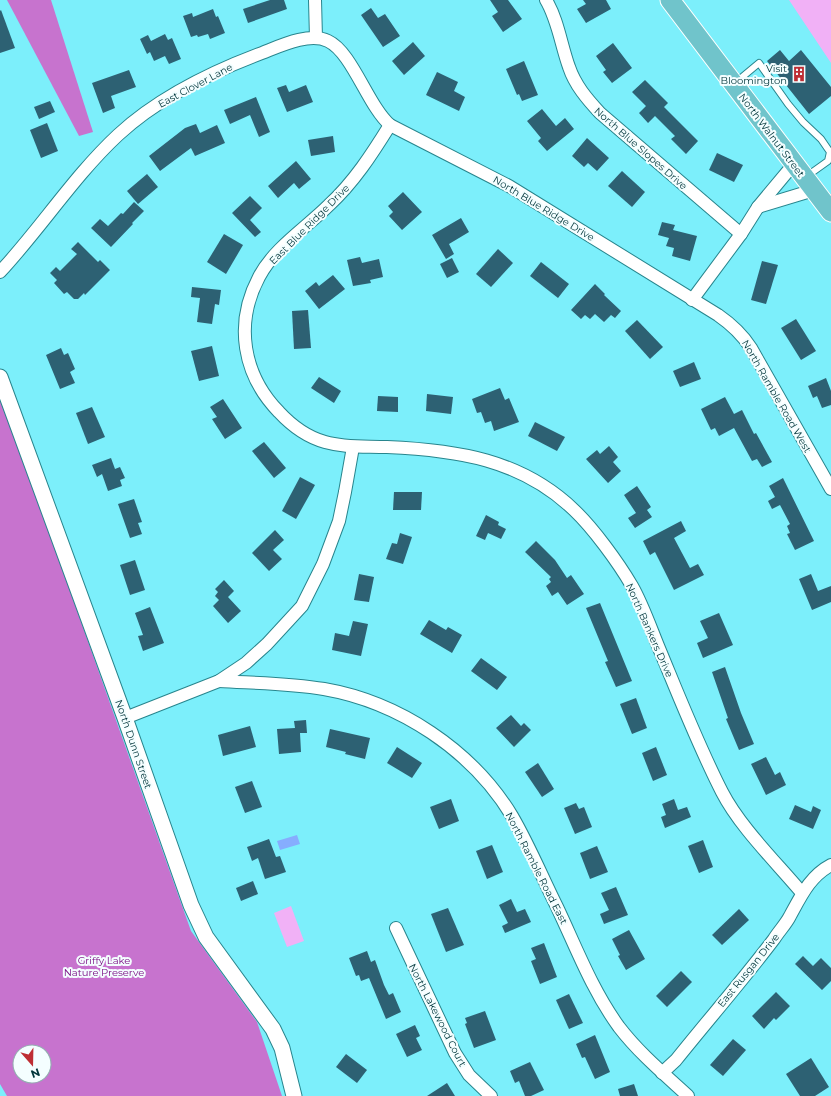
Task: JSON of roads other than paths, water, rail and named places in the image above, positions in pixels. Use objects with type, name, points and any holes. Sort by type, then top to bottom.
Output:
[{"type":"main road","name":"North Walnut Street","points":[[670,0],[733,85],[831,212]]},
{"type":"street","points":[[315,0],[316,38],[330,42],[340,51],[351,65],[378,112],[390,125]]},
{"type":"street","name":"North Blue Slopes Drive","points":[[546,0],[555,19],[569,68],[585,98],[600,113],[741,234]]},
{"type":"street","name":"East Clover Lane","points":[[0,272],[99,154],[119,134],[138,119],[172,96],[226,68],[300,40],[316,38]]},
{"type":"street","name":"North Blue Ridge Drive","points":[[390,125],[509,186],[692,300]]},
{"type":"street","name":"East Blue Ridge Drive","points":[[353,447],[326,442],[311,437],[297,429],[286,420],[265,396],[256,382],[247,356],[245,340],[247,312],[254,286],[269,263],[282,248],[330,205],[345,189],[359,172],[390,125]]},
{"type":"street","points":[[758,207],[804,178]]},
{"type":"street","points":[[692,300],[741,234],[758,207],[804,178]]},
{"type":"street","name":"North Ramble Road West","points":[[692,300],[718,315],[730,324],[746,340],[831,489]]},
{"type":"street","name":"North Dunn Street","points":[[0,377],[125,718],[198,923],[214,948],[273,1029],[284,1053],[294,1096]]},
{"type":"street","points":[[125,718],[219,681],[246,663],[262,649],[302,606],[323,564],[339,521],[346,492],[353,447]]},
{"type":"street","name":"North Bankers Drive","points":[[353,447],[386,447],[433,450],[479,457],[502,465],[538,483],[574,510],[600,540],[632,587],[707,762],[724,795],[742,823],[802,893]]},
{"type":"street","name":"North Ramble Road East","points":[[219,681],[298,685],[325,689],[378,704],[412,721],[439,738],[462,757],[490,786],[512,816],[569,931],[585,968],[608,1010],[638,1050],[688,1096]]},
{"type":"street","name":"East Rusgan Drive","points":[[662,1073],[676,1060],[773,939],[789,918],[802,893],[818,873],[831,865]]},
{"type":"street","name":"North Lakewood Court","points":[[396,928],[458,1059],[469,1075],[491,1096]]},
{"type":"lane","points":[[733,85],[759,63],[788,104],[803,122],[822,139],[830,152],[828,161],[804,178]]},
{"type":"water","points":[[297,835],[300,844],[280,850],[277,841]]},
{"type":"place","name":"Visit Bloomington","points":[[799,74]]},
{"type":"park label","name":"Griffy Lake Nature Preserve","points":[[104,966]]}]
